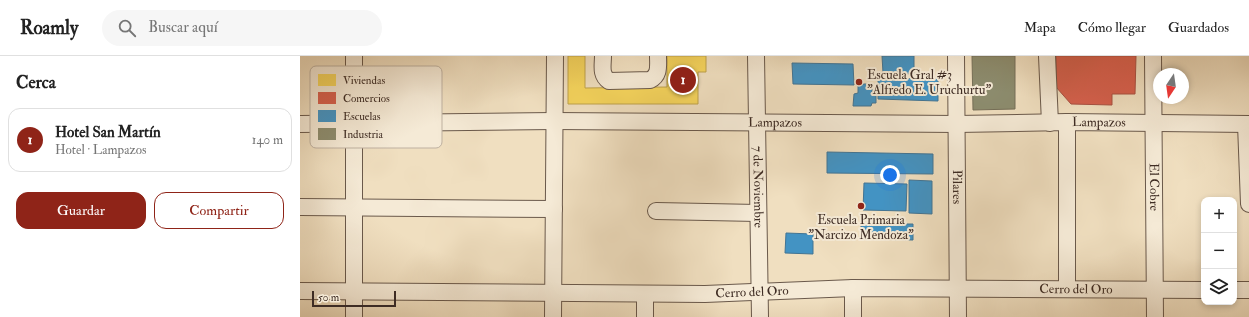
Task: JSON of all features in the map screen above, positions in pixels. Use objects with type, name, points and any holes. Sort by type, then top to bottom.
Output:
[{"type":"street","points":[[553,317],[555,56]]},
{"type":"street","points":[[602,56],[604,78],[609,81],[650,80],[655,77],[658,72],[658,56]]},
{"type":"street","name":"7 de Noviembre","points":[[756,56],[760,317]]},
{"type":"street","name":"Pilares","points":[[956,56],[958,317]]},
{"type":"street","points":[[1048,56],[1050,123]]},
{"type":"street","name":"El Cobre","points":[[1153,56],[1155,123],[1155,317]]},
{"type":"street","name":"Lampazos","points":[[442,123],[554,121],[957,124],[1067,122],[1247,124]]},
{"type":"street","points":[[1066,289],[1067,122]]},
{"type":"street","points":[[1247,124],[1249,204]]},
{"type":"street","points":[[354,148],[354,317]]},
{"type":"street","points":[[300,207],[554,209]]},
{"type":"street","points":[[656,211],[758,213]]},
{"type":"street","points":[[853,288],[853,317]]},
{"type":"street","name":"Cerro del Oro","points":[[300,291],[354,290],[553,294],[645,294],[760,293],[853,288],[1201,290]]},
{"type":"street","points":[[1237,290],[1249,290]]},
{"type":"street","points":[[644,317],[645,294]]},
{"type":"building: Viviendas","points":[[568,56],[585,56],[585,88],[667,87],[667,56],[706,56],[706,72],[698,72],[698,104],[568,104]]},
{"type":"building: Comercios","points":[[1056,56],[1136,56],[1135,94],[1112,94],[1112,105],[1071,104],[1056,87]]},
{"type":"building: Escuelas","points":[[882,56],[914,56],[914,74],[883,73]]},
{"type":"building: Escuelas","points":[[792,63],[853,64],[854,85],[793,84]]},
{"type":"building: Escuelas","points":[[878,78],[938,79],[938,101],[878,99]]},
{"type":"building: Escuelas","points":[[858,84],[872,84],[872,93],[876,94],[876,103],[872,103],[871,106],[853,106],[854,94],[858,93]]},
{"type":"building: Escuelas","points":[[827,152],[933,154],[933,174],[827,173]]},
{"type":"building: Escuelas","points":[[909,180],[932,181],[932,214],[909,213]]},
{"type":"building: Escuelas","points":[[864,183],[907,184],[906,211],[863,210]]},
{"type":"building: Escuelas","points":[[861,224],[913,224],[913,240],[861,239]]},
{"type":"building: Escuelas","points":[[786,233],[813,234],[813,254],[785,253]]},
{"type":"building: Industria","points":[[972,56],[1015,56],[1015,109],[973,110]]},
{"type":"place","name":"Hotel San Martín","points":[[683,80]]},
{"type":"place","name":"Escuela Gral #3 \"Alfredo E. Uruchurtu\"","points":[[859,82]]},
{"type":"place","name":"Escuela Primaria \"Narcizo Mendoza\"","points":[[861,206]]}]
